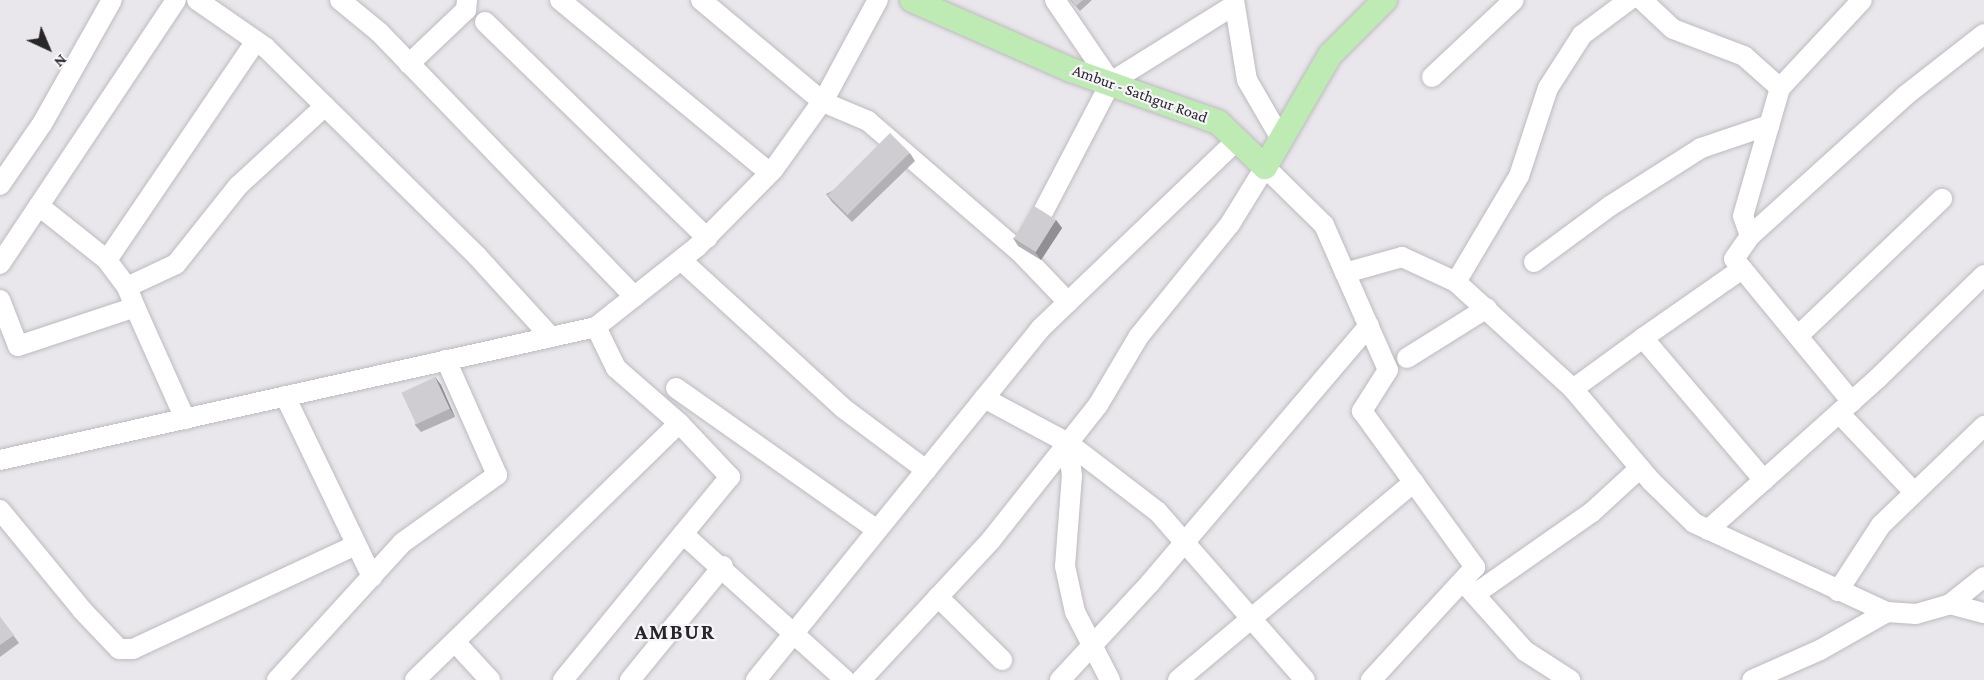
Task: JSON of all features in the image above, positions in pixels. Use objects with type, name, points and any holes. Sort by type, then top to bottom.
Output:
[{"type":"main road","name":"Ambur - Sathgur Road","points":[[912,0],[1071,70],[1111,82],[1218,122],[1265,167]]},
{"type":"main road","points":[[1265,167],[1280,137],[1330,55],[1385,0]]},
{"type":"street","points":[[0,185],[42,124],[112,0]]},
{"type":"street","points":[[0,264],[176,0]]},
{"type":"street","points":[[196,0],[256,40],[477,256],[550,337]]},
{"type":"street","points":[[409,64],[466,10],[467,0]]},
{"type":"street","points":[[560,0],[770,173]]},
{"type":"street","points":[[701,0],[823,102],[868,121],[1021,253],[1068,302]]},
{"type":"street","points":[[0,460],[596,327],[707,238],[770,173],[823,102],[878,0]]},
{"type":"street","points":[[1055,0],[1111,82]]},
{"type":"street","points":[[1432,77],[1514,0]]},
{"type":"street","points":[[1642,0],[1673,29],[1744,56],[1780,88]]},
{"type":"street","points":[[1750,236],[1743,216],[1780,88],[1862,0]]},
{"type":"street","points":[[343,1],[409,64],[635,297]]},
{"type":"street","points":[[1455,282],[1519,176],[1548,88],[1582,35],[1621,2]]},
{"type":"street","points":[[1021,253],[1111,82],[1234,3],[1246,80],[1280,137]]},
{"type":"street","points":[[485,22],[707,238]]},
{"type":"street","points":[[1914,492],[1845,407],[1798,336],[1734,260],[1750,236],[1906,94],[1984,34]]},
{"type":"street","points":[[107,260],[256,40]]},
{"type":"street","points":[[127,287],[176,264],[238,186],[325,106]]},
{"type":"street","points":[[1534,262],[1610,206],[1701,148],[1769,125]]},
{"type":"street","points":[[756,680],[1040,329],[1237,140]]},
{"type":"street","points":[[861,680],[991,540],[1098,405],[1139,336],[1230,224],[1265,167],[1324,225],[1388,370],[1362,411],[1475,567],[1469,587]]},
{"type":"street","points":[[1798,336],[1942,199]]},
{"type":"street","points":[[39,206],[107,260],[127,287],[185,419]]},
{"type":"street","points":[[1345,273],[1402,257],[1455,282],[1487,308],[1573,388],[1640,468],[1694,523],[1708,530],[1887,612],[1916,614],[1950,604],[1984,577]]},
{"type":"street","points":[[681,260],[843,408],[926,470]]},
{"type":"street","points":[[1573,388],[1742,269]]},
{"type":"street","points":[[1708,530],[1845,407],[1984,275]]},
{"type":"street","points":[[0,300],[4,320],[18,346],[135,307]]},
{"type":"street","points":[[1407,358],[1487,308]]},
{"type":"street","points":[[1060,680],[1183,544],[1369,326]]},
{"type":"street","points":[[563,680],[730,477],[679,423],[616,368],[596,327]]},
{"type":"street","points":[[1643,338],[1764,480]]},
{"type":"street","points":[[277,680],[402,543],[496,475],[446,360]]},
{"type":"street","points":[[676,388],[877,530]]},
{"type":"street","points":[[285,396],[372,577]]},
{"type":"street","points":[[984,398],[1068,443],[1158,512],[1183,544],[1251,617],[1305,680]]},
{"type":"street","points":[[415,680],[679,423]]},
{"type":"street","points":[[1838,591],[1881,525],[1984,426]]},
{"type":"street","points":[[1068,443],[1072,476],[1065,566],[1075,612],[1110,680]]},
{"type":"street","points":[[1371,680],[1469,587],[1592,512],[1640,468]]},
{"type":"street","points":[[1178,680],[1414,482]]},
{"type":"street","points":[[0,510],[81,610],[119,649],[134,649],[356,544]]},
{"type":"street","points":[[683,534],[723,567],[845,680]]},
{"type":"street","points":[[630,680],[723,567]]},
{"type":"street","points":[[1469,587],[1525,651],[1560,678]]},
{"type":"street","points":[[938,597],[1002,660]]},
{"type":"street","points":[[1950,604],[1984,614]]},
{"type":"street","points":[[1752,680],[1820,650],[1887,612]]},
{"type":"street","points":[[454,642],[490,680]]},
{"type":"building","points":[[1071,0],[1083,0],[1076,6]]},
{"type":"building","points":[[890,133],[910,153],[848,215],[828,195]]},
{"type":"building","points":[[1034,206],[1056,220],[1036,252],[1014,238]]},
{"type":"building","points":[[435,377],[450,409],[416,424],[401,393]]},
{"type":"building","points":[[0,617],[14,635],[0,645]]},
{"type":"district","name":"AMBUR","points":[[675,632]]}]
